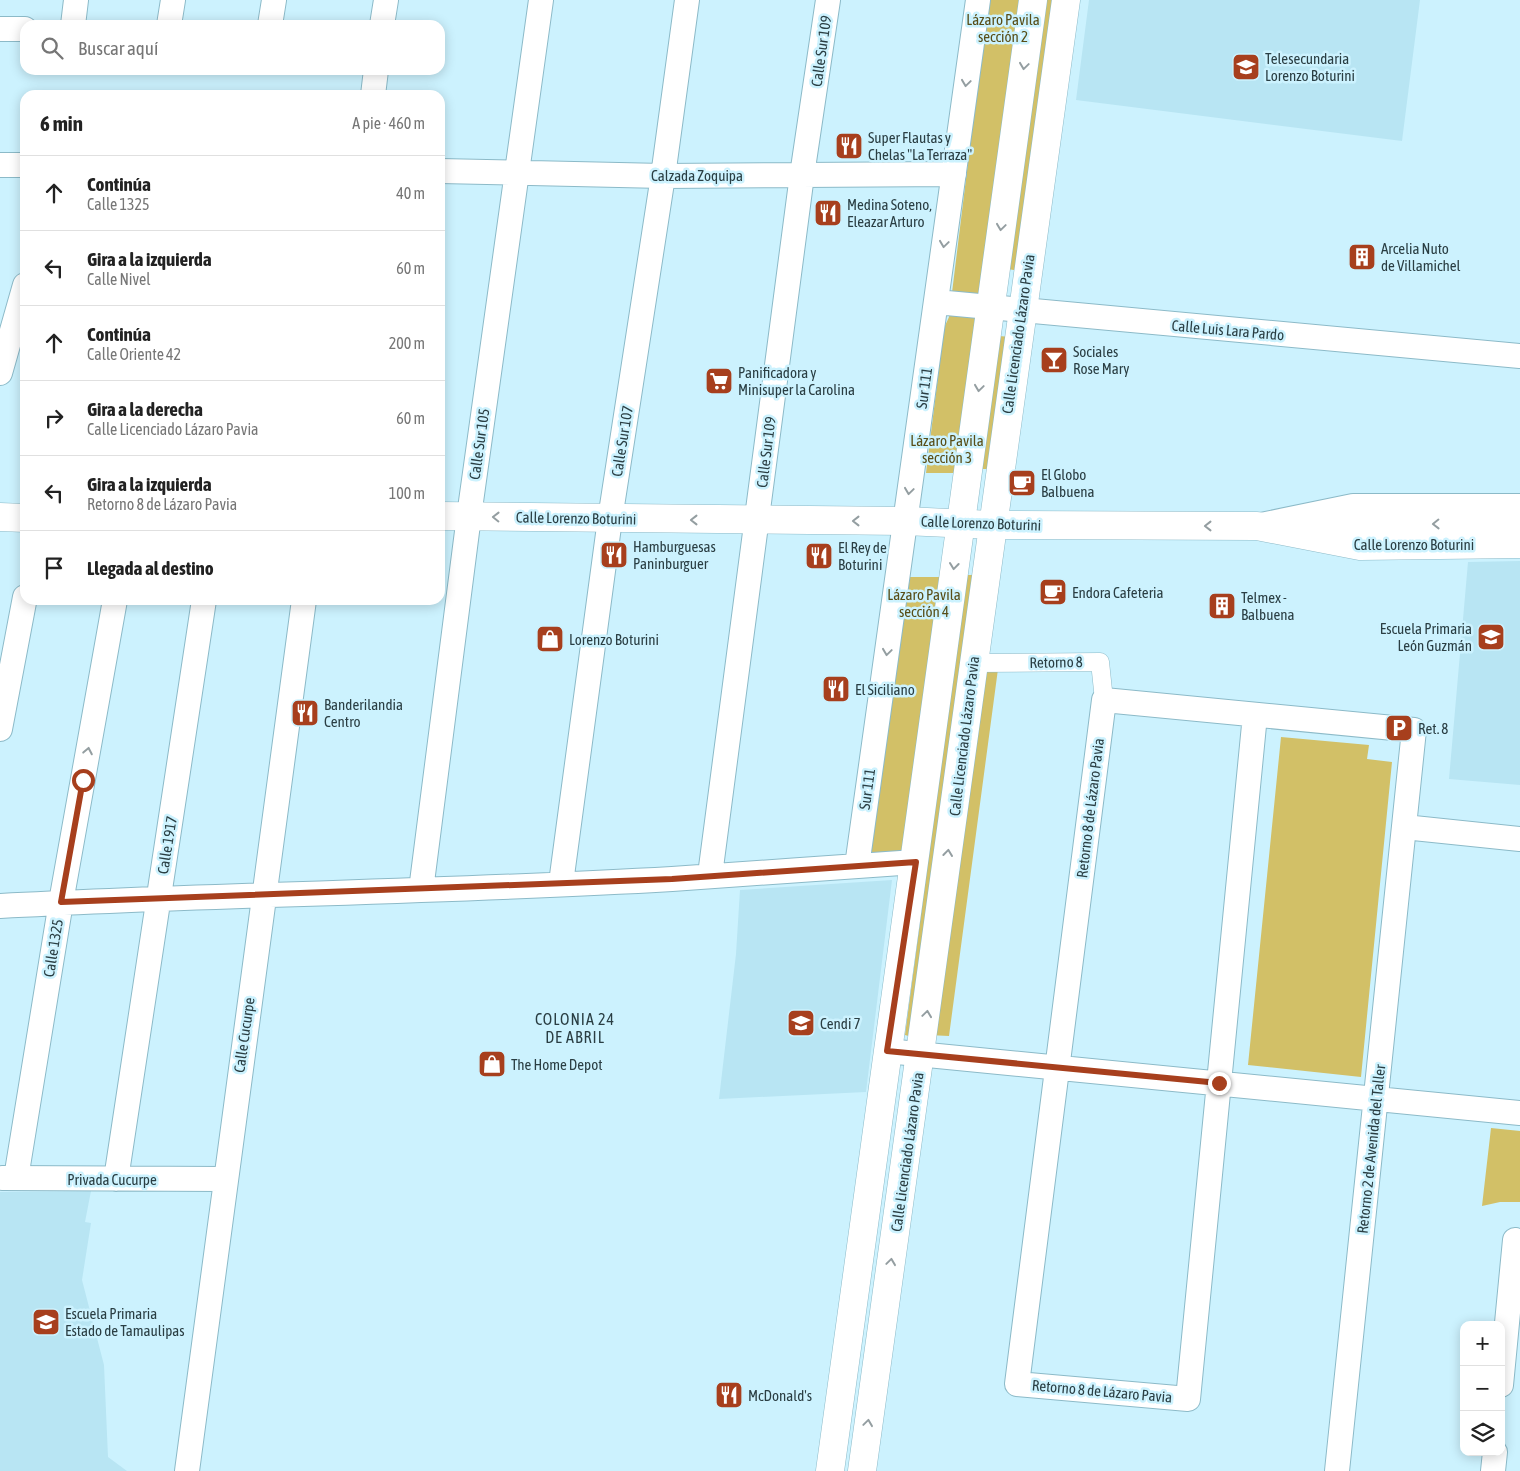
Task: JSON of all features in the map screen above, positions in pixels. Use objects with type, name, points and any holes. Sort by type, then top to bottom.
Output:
[{"type":"street","points":[[74,20],[76,0]]},
{"type":"street","points":[[170,20],[173,0]]},
{"type":"street","points":[[271,20],[274,0]]},
{"type":"street","points":[[383,20],[386,0]]},
{"type":"street","name":"Calle Sur 105","points":[[421,890],[469,516],[541,0]]},
{"type":"street","name":"Calle Sur 107","points":[[562,883],[610,519],[663,176],[687,0]]},
{"type":"street","name":"Calle Sur 109","points":[[710,875],[802,175],[828,0]]},
{"type":"street","name":"Sur 111","points":[[857,866],[978,0]]},
{"type":"street","name":"Calle Licenciado Lázaro Pavia","points":[[830,1471],[887,1051],[916,862],[960,524],[1033,0]]},
{"type":"street","name":"Calle Licenciado Lázaro Pavia","points":[[862,1471],[921,1054],[1021,309],[1066,0]]},
{"type":"street","points":[[0,29],[20,29]]},
{"type":"street","points":[[374,90],[375,75]]},
{"type":"street","points":[[0,166],[20,166]]},
{"type":"street","name":"Calzada Zoquipa","points":[[445,171],[663,176],[954,174]]},
{"type":"street","name":"Calle Luis Lara Pardo","points":[[936,302],[1520,356]]},
{"type":"street","points":[[0,373],[20,303]]},
{"type":"street","points":[[1257,526],[1354,506],[1520,506]]},
{"type":"street","name":"Calle Lorenzo Boturini","points":[[445,516],[905,521],[992,525],[1257,526],[1360,546],[1520,544]]},
{"type":"street","points":[[0,517],[20,518]]},
{"type":"street","points":[[1257,526],[1520,523]]},
{"type":"street","points":[[0,729],[23,605]]},
{"type":"street","name":"Calle 1325","points":[[8,1178],[61,902],[114,605]]},
{"type":"street","name":"Calle 1917","points":[[116,1179],[203,605]]},
{"type":"street","name":"Calle Cucurpe","points":[[187,1471],[224,1179],[303,605]]},
{"type":"street","name":"Retorno 8","points":[[974,663],[1100,662],[1104,700]]},
{"type":"street","points":[[1104,700],[1255,715]]},
{"type":"street","name":"Retorno 8 de Lázaro Pavia","points":[[1104,700],[1017,1384],[1188,1399],[1255,715]]},
{"type":"street","name":"Retorno 2 de Avenida del Taller","points":[[1255,715],[1414,730],[1337,1471]]},
{"type":"street","points":[[1404,827],[1520,839]]},
{"type":"street","points":[[0,906],[159,898],[421,890],[916,862]]},
{"type":"street","points":[[887,1051],[1520,1112]]},
{"type":"street","name":"Privada Cucurpe","points":[[8,1178],[224,1179]]},
{"type":"street","points":[[1503,1366],[1515,1240]]},
{"type":"street","points":[[1493,1471],[1495,1456]]},
{"type":"shaded area","name":"Telesecundaria Lorenzo Boturini","points":[[1089,0],[1420,0],[1402,141],[1076,100]]},
{"type":"shaded area","name":"Escuela Primaria León Guzmán","points":[[1520,561],[1520,785],[1449,779],[1468,562]]},
{"type":"shaded area","name":"Cendi 7","points":[[892,880],[866,1092],[719,1099],[736,954],[740,890]]},
{"type":"shaded area","name":"Escuela Primaria Estado de Tamaulipas","points":[[91,1191],[85,1222],[91,1223],[82,1280],[104,1365],[108,1457],[127,1471],[0,1471],[0,1192]]},
{"type":"green space","name":"Lázaro Pavila sección 2","points":[[988,0],[1026,0],[962,473],[926,473],[944,328],[949,317]]},
{"type":"green space","points":[[1043,0],[1055,0],[1020,271],[1008,269]]},
{"type":"green space","points":[[999,336],[1011,337],[993,469],[982,469]]},
{"type":"green space","points":[[966,575],[975,575],[912,1037],[905,1035]]},
{"type":"green space","name":"Lázaro Pavila sección 4","points":[[910,577],[946,577],[906,853],[870,855]]},
{"type":"green space","points":[[984,668],[998,669],[949,1036],[928,1035]]},
{"type":"green space","points":[[1281,737],[1369,745],[1367,759],[1392,762],[1361,1077],[1248,1065]]},
{"type":"green space","points":[[1491,1128],[1520,1131],[1520,1202],[1500,1202],[1482,1206]]},
{"type":"place","name":"Telesecundaria Lorenzo Boturini","points":[[1246,67]]},
{"type":"place","name":"Super Flautas y Chelas \"La Terraza\"","points":[[849,146]]},
{"type":"place","name":"Medina Soteno, Eleazar Arturo","points":[[828,213]]},
{"type":"place","name":"Arcelia Nuto de Villamichel","points":[[1362,257]]},
{"type":"place","name":"Sociales Rose Mary","points":[[1054,360]]},
{"type":"place","name":"Panificadora y Minisuper la Carolina","points":[[719,381]]},
{"type":"place","name":"El Globo Balbuena","points":[[1022,483]]},
{"type":"place","name":"Hamburguesas Paninburguer","points":[[614,555]]},
{"type":"place","name":"El Rey de Boturini","points":[[819,556]]},
{"type":"place","name":"Endora Cafeteria","points":[[1053,592]]},
{"type":"place","name":"Telmex - Balbuena","points":[[1222,606]]},
{"type":"place","name":"Escuela Primaria León Guzmán","points":[[1491,637]]},
{"type":"place","name":"Lorenzo Boturini","points":[[550,639]]},
{"type":"place","name":"El Siciliano","points":[[836,689]]},
{"type":"place","name":"Banderilandia Centro","points":[[305,713]]},
{"type":"place","name":"Ret. 8","points":[[1399,728]]},
{"type":"place","name":"Cendi 7","points":[[801,1023]]},
{"type":"place","name":"The Home Depot","points":[[492,1064]]},
{"type":"place","name":"Escuela Primaria Estado de Tamaulipas","points":[[46,1322]]},
{"type":"place","name":"McDonald's","points":[[729,1395]]},
{"type":"district","name":"COLONIA 24 DE ABRIL","points":[[575,1028]]},
{"type":"route","points":[[83,780],[61,902],[421,890],[672,879],[916,862],[887,1051],[1219,1083]]},
{"type":"park label","name":"Lázaro Pavila sección 3","points":[[947,448]]}]
